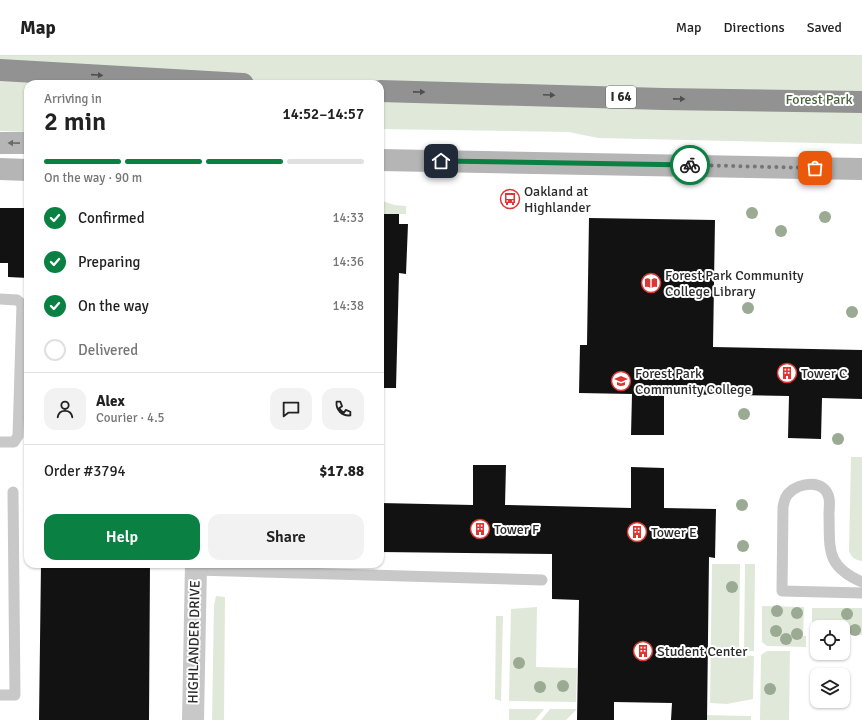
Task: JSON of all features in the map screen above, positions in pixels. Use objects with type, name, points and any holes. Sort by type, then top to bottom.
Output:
[{"type":"highway","points":[[0,70],[176,80]]},
{"type":"highway","points":[[0,79],[58,73]]},
{"type":"highway","name":"I 64","points":[[384,91],[671,99],[862,102]]},
{"type":"street","points":[[0,143],[24,143]]},
{"type":"street","points":[[384,160],[862,169]]},
{"type":"street","points":[[0,170],[24,170]]},
{"type":"street","name":"HIGHLANDER DRIVE","points":[[193,720],[196,568]]},
{"type":"lane","points":[[0,299],[17,300],[22,304],[18,436],[14,442],[0,442]]},
{"type":"lane","points":[[862,582],[850,577],[837,566],[830,551],[829,497],[826,492],[822,488],[812,484],[797,486],[787,494],[783,507],[782,590],[862,593]]},
{"type":"lane","points":[[0,695],[15,695],[13,492]]},
{"type":"lane","points":[[223,568],[542,580]]},
{"type":"green space","name":"Forest Park","points":[[0,56],[862,56],[862,144],[598,138],[569,132],[384,129],[384,80],[24,80],[24,132],[0,131]]},
{"type":"green space","points":[[384,201],[394,205],[406,206],[406,214],[384,214]]},
{"type":"green space","points":[[851,457],[862,457],[862,561],[854,558],[849,551]]},
{"type":"green space","points":[[712,564],[740,564],[739,655],[754,656],[753,699],[727,704],[710,703]]},
{"type":"green space","points":[[745,564],[755,564],[754,651],[744,651]]},
{"type":"green space","points":[[216,596],[225,597],[224,720],[212,720],[214,605]]},
{"type":"green space","points":[[762,606],[804,607],[803,636],[806,636],[806,647],[767,646],[762,642]]},
{"type":"green space","points":[[537,607],[536,667],[577,668],[576,702],[509,701],[511,609]]},
{"type":"green space","points":[[812,608],[862,608],[862,635],[850,634],[850,620],[812,620]]},
{"type":"green space","points":[[496,616],[503,616],[501,701],[495,699]]},
{"type":"green space","points":[[767,651],[790,651],[789,720],[760,720],[761,655]]},
{"type":"green space","points":[[509,709],[544,709],[535,720],[509,720]]},
{"type":"green space","points":[[550,709],[577,709],[566,720],[541,720]]},
{"type":"green space","points":[[703,715],[751,716],[751,720],[708,720]]},
{"type":"building","points":[[0,208],[24,208],[24,278],[8,277],[8,263],[0,263]]},
{"type":"building","points":[[384,214],[399,214],[399,224],[408,224],[406,274],[399,273],[396,388],[384,388]]},
{"type":"building","points":[[589,218],[715,220],[713,347],[862,350],[862,399],[822,398],[821,439],[788,438],[789,396],[664,394],[664,435],[631,435],[632,394],[579,393],[580,345],[587,345]]},
{"type":"building","points":[[473,465],[506,465],[505,505],[631,508],[631,467],[664,468],[664,508],[716,509],[715,558],[709,557],[707,720],[671,720],[672,703],[614,702],[614,720],[577,720],[579,600],[552,599],[552,554],[384,552],[384,503],[473,505]]},
{"type":"building","points":[[41,568],[150,568],[149,720],[39,720]]},
{"type":"way so far","points":[[690,165],[815,168]]},
{"type":"place","name":"Oakland at Highlander","points":[[510,199]]},
{"type":"place","name":"Forest Park Community College Library","points":[[651,283]]},
{"type":"place","name":"Tower C","points":[[787,373]]},
{"type":"place","name":"Forest Park Community College","points":[[621,381]]},
{"type":"place","name":"Tower F","points":[[480,529]]},
{"type":"place","name":"Tower E","points":[[637,532]]},
{"type":"place","name":"Student Center","points":[[643,651]]},
{"type":"route","points":[[441,161],[690,165]]}]
